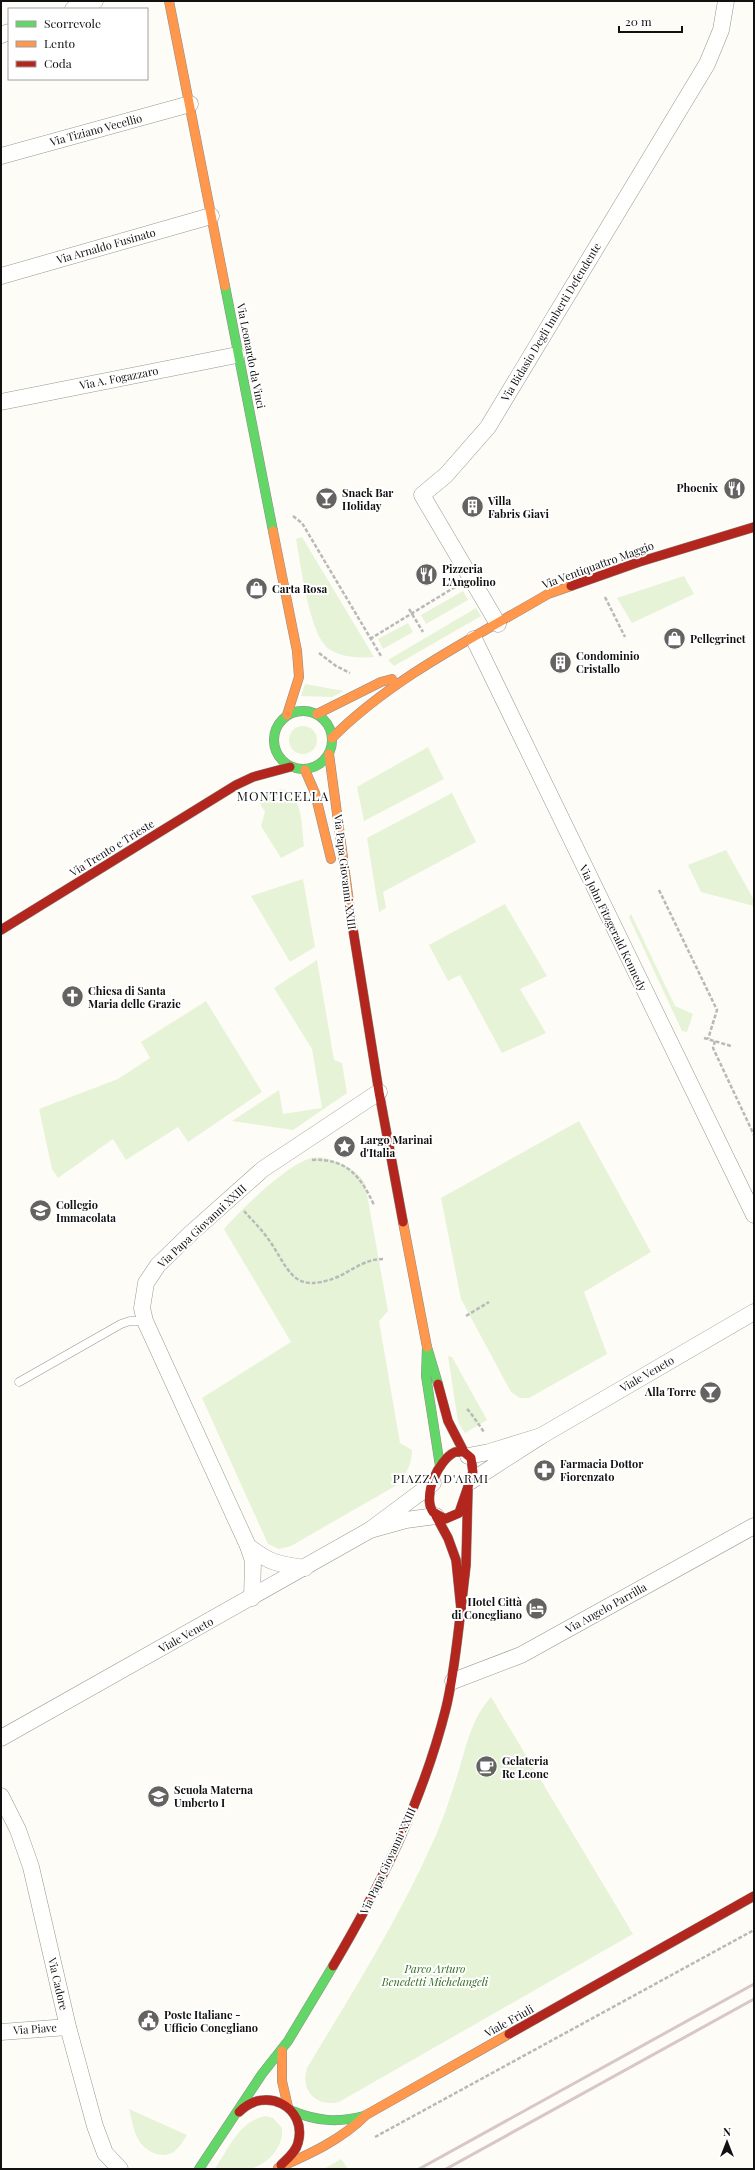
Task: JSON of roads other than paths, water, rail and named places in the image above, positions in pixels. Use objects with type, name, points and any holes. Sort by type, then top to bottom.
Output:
[{"type":"street","points":[[76,8],[95,1]]},
{"type":"street","name":"Via Leonardo da Vinci","points":[[169,1],[297,651],[299,677],[287,715]]},
{"type":"street","name":"Via Bidasio Degli Imberti Defendente","points":[[498,624],[422,495],[446,475],[488,427],[707,64],[721,30],[726,1]]},
{"type":"street","name":"Via Tiziano Vecellio","points":[[1,156],[190,104]]},
{"type":"street","name":"Via Arnaldo Fusinato","points":[[1,276],[211,216]]},
{"type":"street","name":"Via A. Fogazzaro","points":[[1,402],[238,355]]},
{"type":"street","name":"Via Ventiquattro Maggio","points":[[332,738],[350,720],[418,671],[548,594],[639,562],[754,526]]},
{"type":"street","name":"Via John Fitzgerald Kennedy","points":[[474,639],[754,1216]]},
{"type":"street","name":"Via Ventiquattro Maggio","points":[[317,714],[381,682],[418,671]]},
{"type":"street","points":[[264,756],[273,746],[276,728],[287,715],[303,711],[317,714],[330,728],[332,738],[329,754],[323,762],[314,768],[305,770]]},
{"type":"street","points":[[273,746],[279,758],[290,767]]},
{"type":"street","name":"Via Papa Giovanni XXIII","points":[[200,2169],[237,2114],[262,2073],[282,2051],[366,1912],[402,1837],[440,1736],[453,1681],[466,1565],[469,1484],[473,1464],[452,1432],[444,1410],[437,1375],[427,1347],[379,1092],[354,943],[329,754]]},
{"type":"street","name":"Via Trento e Trieste","points":[[236,785],[254,766]]},
{"type":"street","name":"Via Trento e Trieste","points":[[1,930],[236,785],[253,777],[290,767],[305,770]]},
{"type":"street","name":"Via Papa Giovanni XXIII","points":[[305,770],[315,793],[354,943]]},
{"type":"street","name":"Via Papa Giovanni XXIII","points":[[252,1598],[253,1561],[248,1546],[145,1321],[142,1308],[146,1282],[158,1265],[190,1234],[263,1169],[379,1092]]},
{"type":"street","name":"Viale Veneto","points":[[540,1436],[754,1312]]},
{"type":"street","name":"Via Papa Giovanni XXIII","points":[[427,1347],[426,1376],[440,1466],[433,1482],[428,1502],[448,1538],[456,1560],[461,1609]]},
{"type":"street","points":[[440,1466],[445,1457],[450,1454],[489,1452],[540,1436]]},
{"type":"street","points":[[436,1516],[445,1519],[454,1518],[459,1513],[469,1484],[540,1436]]},
{"type":"street","name":"Viale Veneto","points":[[1,1738],[252,1598],[370,1530],[433,1482]]},
{"type":"street","name":"Viale Veneto","points":[[370,1530],[406,1520],[436,1516]]},
{"type":"street","name":"Via Angelo Parrilla","points":[[453,1681],[521,1655],[754,1526]]},
{"type":"street","name":"Via Papa Giovanni XXIII","points":[[248,1546],[265,1559],[277,1564],[305,1568]]},
{"type":"street","name":"Via Cadore","points":[[1,1796],[8,1826],[31,1867],[68,2027],[95,2126],[105,2152],[120,2169]]},
{"type":"street","name":"Viale Friuli","points":[[277,2168],[317,2150],[352,2131],[366,2115],[754,1896]]},
{"type":"street","name":"Via Piave","points":[[1,2032],[68,2027]]},
{"type":"street","points":[[277,2168],[294,2151],[298,2142],[299,2124],[290,2109],[282,2081],[282,2051]]},
{"type":"street","points":[[237,2114],[248,2104],[258,2100],[268,2099],[314,2120],[333,2123],[366,2115]]},
{"type":"lane","points":[[19,1382],[121,1324],[130,1321],[145,1321]]},
{"type":"railway","points":[[419,2169],[754,1984]]},
{"type":"railway","points":[[446,2169],[754,1999]]},
{"type":"place","name":"Phoenix","points":[[734,488]]},
{"type":"place","name":"Snack Bar Holiday","points":[[326,499]]},
{"type":"place","name":"Villa Fabris Giavi","points":[[473,507]]},
{"type":"place","name":"Pizzeria L'Angolino","points":[[426,575]]},
{"type":"place","name":"Carta Rosa","points":[[256,589]]},
{"type":"place","name":"Pellegrinet","points":[[674,639]]},
{"type":"place","name":"Condominio Cristallo","points":[[561,662]]},
{"type":"place","name":"Chiesa di Santa Maria delle Grazie","points":[[72,997]]},
{"type":"place","name":"Largo Marinai d'Italia","points":[[344,1146]]},
{"type":"place","name":"Collegio Immacolata","points":[[40,1211]]},
{"type":"place","name":"Alla Torre","points":[[711,1392]]},
{"type":"place","name":"Farmacia Dottor Fiorenzato","points":[[545,1470]]},
{"type":"place","name":"Hotel Città di Conegliano","points":[[537,1608]]},
{"type":"place","name":"Gelateria Re Leone","points":[[486,1767]]},
{"type":"place","name":"Scuola Materna Umberto I","points":[[159,1796]]},
{"type":"place","name":"Poste Italiane - Ufficio Conegliano","points":[[149,2021]]},
{"type":"district","name":"MONTICELLA","points":[[283,796]]},
{"type":"district","name":"PIAZZA D'ARMI","points":[[441,1479]]},
{"type":"park label","name":"Parco Arturo Benedetti Michelangeli","points":[[435,1975]]}]
